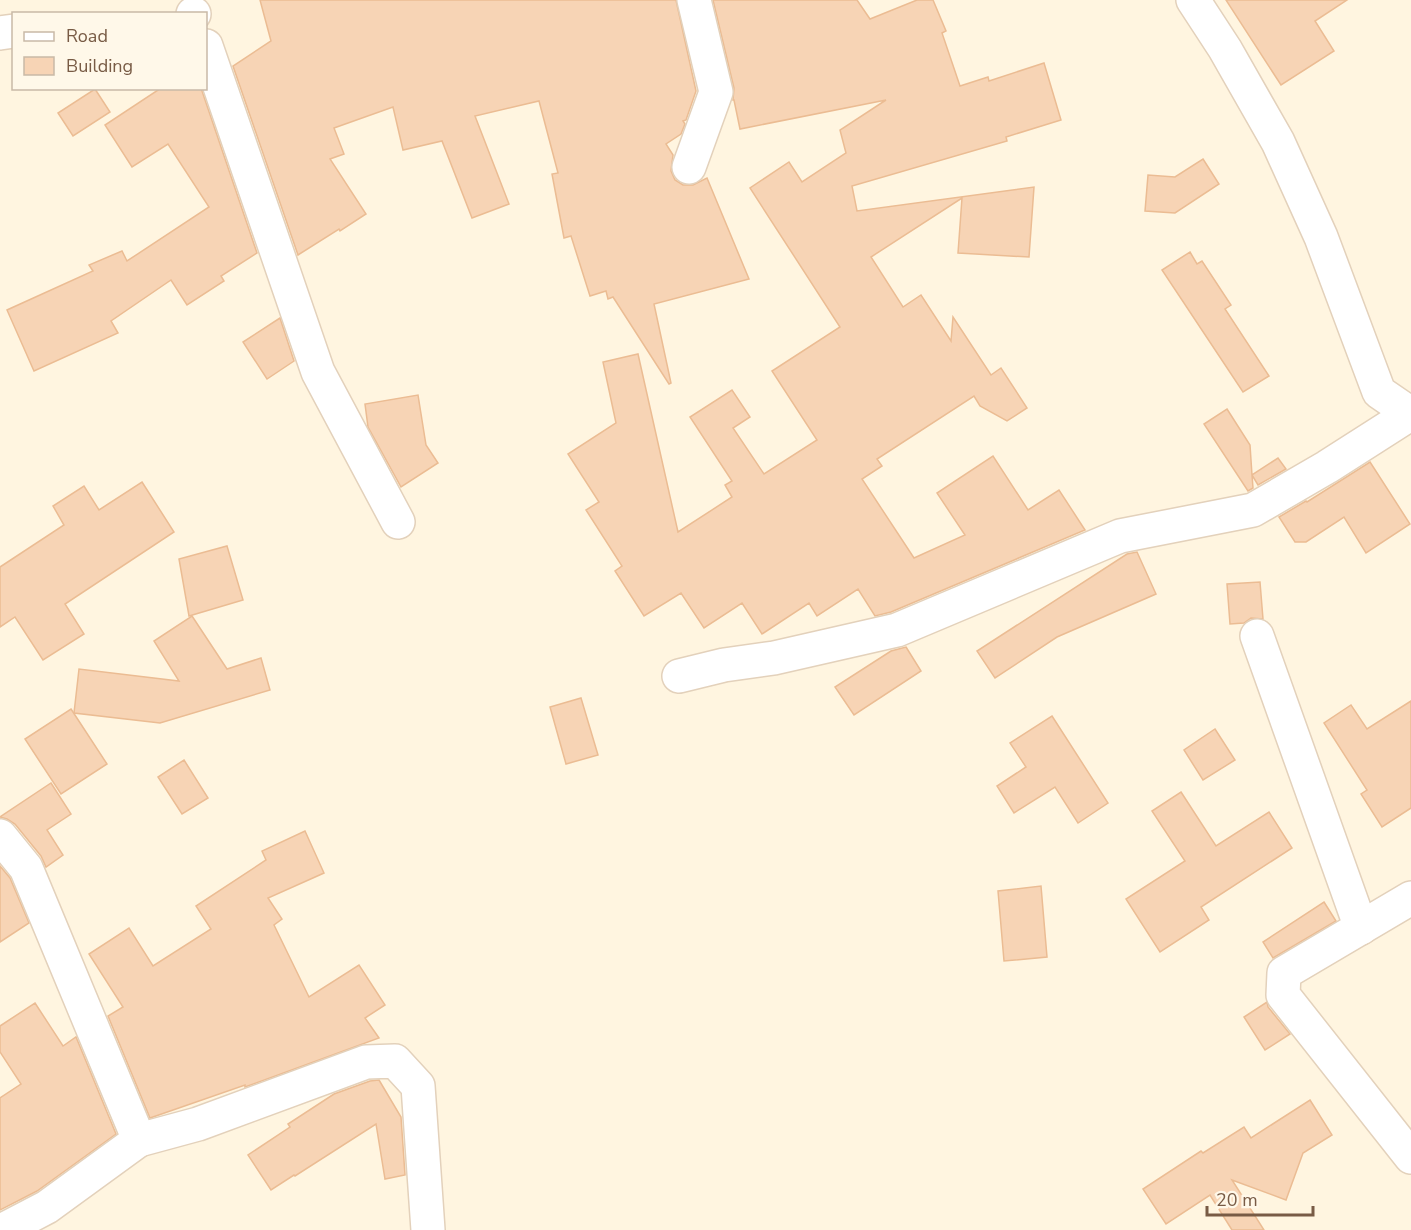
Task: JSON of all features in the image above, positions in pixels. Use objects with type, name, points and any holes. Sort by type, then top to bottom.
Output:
[{"type":"street","points":[[689,167],[716,92],[694,0]]},
{"type":"street","points":[[679,676],[724,665],[774,658],[897,630],[1120,536],[1253,510],[1327,467],[1410,414],[1379,392],[1321,237],[1278,142],[1225,49],[1193,0]]},
{"type":"street","points":[[207,49],[318,372],[398,522]]},
{"type":"street","points":[[1257,636],[1361,928]]},
{"type":"street","points":[[0,836],[26,868],[140,1140]]},
{"type":"street","points":[[1411,898],[1284,973],[1283,995],[1411,1157]]},
{"type":"street","points":[[3,1230],[46,1207],[140,1140],[198,1124],[366,1062],[395,1061],[418,1086],[428,1230]]},
{"type":"building","points":[[260,0],[676,0],[696,91],[686,120],[683,121],[685,124],[681,134],[666,144],[673,155],[671,171],[675,180],[683,185],[693,185],[707,178],[749,279],[654,304],[671,383],[669,384],[613,297],[608,299],[606,291],[590,296],[571,236],[564,238],[552,174],[558,173],[539,101],[475,116],[509,204],[472,218],[442,141],[403,150],[393,107],[334,128],[344,154],[330,159],[366,214],[298,255],[233,66],[271,41]]},
{"type":"building","points":[[713,0],[857,0],[870,19],[917,0],[933,0],[946,31],[942,33],[960,86],[988,77],[989,81],[1044,63],[1061,120],[1006,137],[1007,141],[852,186],[857,211],[1034,187],[1029,257],[958,253],[962,198],[871,257],[903,307],[921,295],[951,341],[953,317],[991,375],[1001,368],[1027,408],[1007,421],[980,406],[974,396],[877,459],[882,466],[862,479],[914,558],[965,535],[937,493],[993,456],[1028,510],[1059,490],[1085,530],[891,612],[875,616],[858,589],[817,616],[809,603],[762,634],[742,603],[704,628],[681,593],[644,616],[615,571],[622,566],[586,510],[599,502],[568,454],[616,423],[603,362],[638,354],[678,532],[732,497],[725,485],[732,481],[690,417],[732,390],[750,417],[733,428],[764,474],[817,440],[772,371],[840,327],[750,188],[789,162],[802,182],[846,153],[840,130],[886,100],[740,129],[733,100],[734,88]]},
{"type":"building","points":[[1226,0],[1347,0],[1315,21],[1334,51],[1281,85]]},
{"type":"building","points":[[93,90],[110,112],[73,136],[58,113]]},
{"type":"building","points":[[158,90],[202,90],[257,253],[221,276],[224,281],[187,305],[171,280],[111,321],[118,333],[34,371],[7,310],[93,271],[89,265],[122,251],[127,261],[209,207],[168,144],[132,167],[105,125]]},
{"type":"building","points":[[1203,159],[1219,184],[1175,213],[1145,211],[1148,175],[1175,177]]},
{"type":"building","points":[[1190,252],[1197,264],[1202,261],[1231,305],[1225,309],[1269,376],[1243,392],[1162,270]]},
{"type":"building","points":[[280,318],[294,361],[267,379],[243,342]]},
{"type":"building","points":[[418,395],[426,445],[438,463],[401,487],[368,427],[365,404]]},
{"type":"building","points":[[1227,409],[1250,445],[1253,488],[1248,491],[1204,424]]},
{"type":"building","points":[[1278,458],[1286,469],[1258,485],[1252,475]]},
{"type":"building","points":[[1370,462],[1410,524],[1366,553],[1344,517],[1306,542],[1295,542],[1279,517]]},
{"type":"building","points":[[142,482],[174,532],[65,604],[84,634],[43,660],[15,617],[0,627],[0,567],[64,525],[53,506],[84,486],[99,510]]},
{"type":"building","points":[[227,546],[243,600],[189,616],[179,559]]},
{"type":"building","points":[[1137,552],[1156,594],[1057,637],[995,678],[977,651],[1127,554]]},
{"type":"building","points":[[1260,582],[1263,619],[1251,618],[1244,623],[1230,624],[1227,584]]},
{"type":"building","points":[[192,616],[227,669],[261,658],[270,690],[160,723],[74,713],[79,669],[179,681],[154,641]]},
{"type":"building","points":[[906,647],[921,671],[854,715],[835,687],[891,651]]},
{"type":"building","points":[[581,698],[598,755],[566,764],[550,707]]},
{"type":"building","points":[[1411,701],[1411,808],[1382,827],[1361,794],[1367,790],[1324,723],[1351,705],[1367,729]]},
{"type":"building","points":[[71,709],[107,764],[61,794],[25,739]]},
{"type":"building","points":[[1052,716],[1108,803],[1078,823],[1055,787],[1014,813],[997,786],[1026,767],[1010,743]]},
{"type":"building","points":[[1215,729],[1235,760],[1203,780],[1184,750]]},
{"type":"building","points":[[184,760],[208,798],[182,814],[158,777]]},
{"type":"building","points":[[51,783],[71,814],[47,830],[63,855],[46,867],[41,856],[15,824],[0,817]]},
{"type":"building","points":[[1181,792],[1216,846],[1269,812],[1292,848],[1201,907],[1209,920],[1160,952],[1126,899],[1185,861],[1152,811]]},
{"type":"building","points":[[305,831],[324,873],[268,898],[282,919],[274,925],[309,997],[359,965],[385,1005],[365,1018],[379,1038],[245,1087],[245,1085],[150,1118],[108,1016],[123,1007],[89,954],[129,928],[153,966],[211,929],[196,906],[266,860],[262,851]]},
{"type":"building","points":[[0,866],[10,878],[29,923],[0,942]]},
{"type":"building","points":[[1041,886],[1047,957],[1004,961],[998,891]]},
{"type":"building","points":[[1324,902],[1336,921],[1273,958],[1263,942]]},
{"type":"building","points":[[1267,1002],[1268,1007],[1290,1034],[1265,1050],[1244,1017]]},
{"type":"building","points":[[35,1003],[63,1046],[76,1037],[116,1134],[37,1191],[0,1210],[0,1098],[21,1084],[0,1052],[0,1026]]},
{"type":"building","points":[[379,1080],[401,1117],[405,1175],[385,1179],[376,1124],[271,1190],[248,1155],[290,1127],[288,1124],[334,1094]]},
{"type":"building","points":[[1310,1100],[1332,1135],[1303,1153],[1286,1200],[1232,1180],[1264,1230],[1232,1230],[1210,1195],[1166,1224],[1143,1189],[1201,1151],[1203,1153],[1244,1127],[1251,1138]]}]
